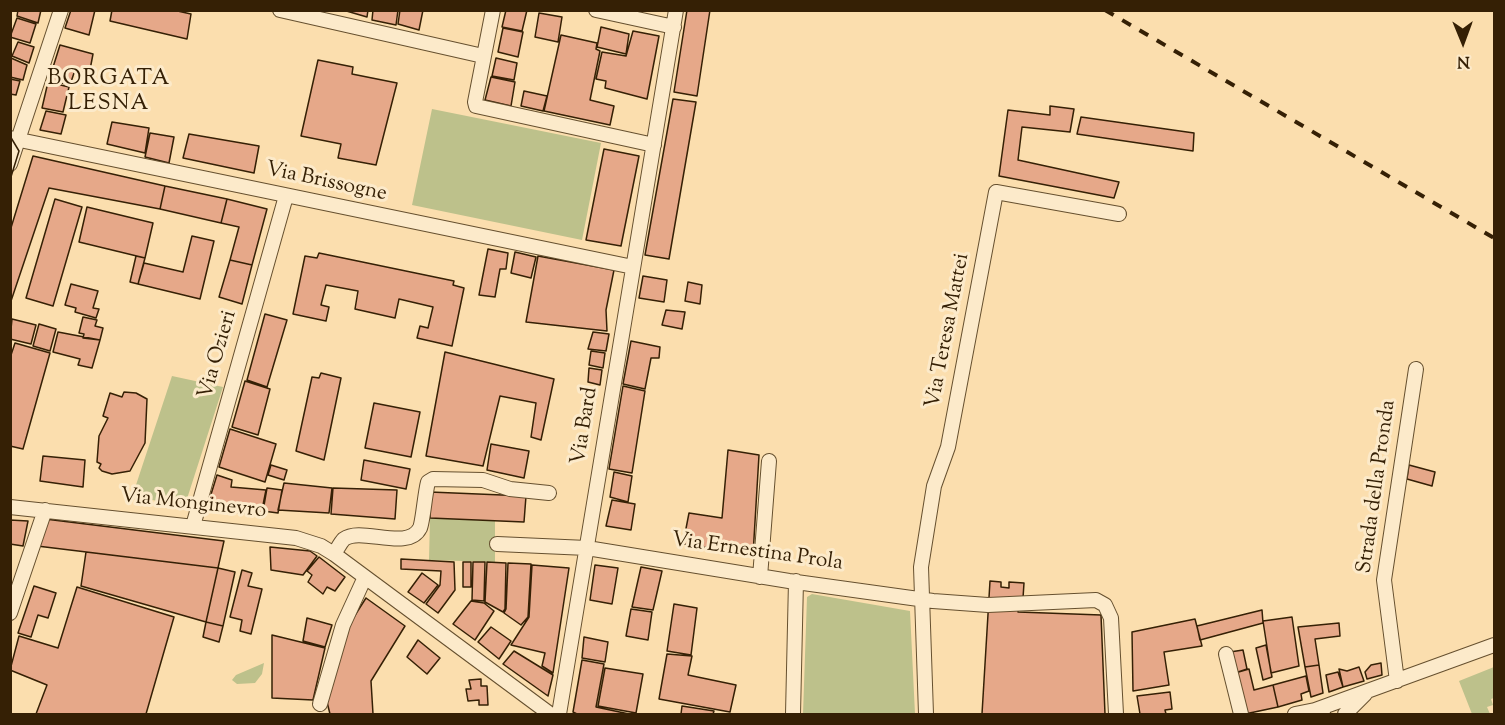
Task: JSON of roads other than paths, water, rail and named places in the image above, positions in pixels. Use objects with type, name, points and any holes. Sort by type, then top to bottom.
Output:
[{"type":"street","points":[[10,164],[15,139],[61,10]]},
{"type":"street","points":[[280,10],[483,56]]},
{"type":"street","points":[[493,10],[475,102],[480,108],[654,145]]},
{"type":"street","points":[[596,10],[674,27]]},
{"type":"street","name":"Via Bard","points":[[559,714],[676,10]]},
{"type":"street","name":"Via Brissogne","points":[[15,139],[633,267]]},
{"type":"street","name":"Via Teresa Mattei","points":[[926,714],[921,567],[934,486],[948,447],[996,192],[1119,214]]},
{"type":"street","name":"Via Ozieri","points":[[193,526],[286,196]]},
{"type":"street","name":"Strada della Pronda","points":[[1397,681],[1384,580],[1416,369]]},
{"type":"street","points":[[760,577],[769,461]]},
{"type":"street","points":[[334,555],[342,541],[353,536],[401,539],[414,535],[420,527],[428,482],[434,479],[483,480],[510,489],[549,494]]},
{"type":"street","name":"Via Monginevro","points":[[10,507],[296,538],[321,546],[550,714]]},
{"type":"street","points":[[10,613],[45,510]]},
{"type":"street","name":"Via Ernestina Prola","points":[[497,544],[587,548],[760,577],[921,598]]},
{"type":"street","points":[[320,704],[343,625],[365,577]]},
{"type":"street","points":[[793,714],[796,581]]},
{"type":"street","points":[[921,598],[988,605],[1096,600],[1105,606],[1112,618],[1116,714]]},
{"type":"street","points":[[1295,714],[1321,712],[1366,692],[1494,645]]},
{"type":"street","points":[[1226,654],[1241,714]]},
{"type":"street","points":[[1344,714],[1366,692]]},
{"type":"tram line","points":[[10,136],[19,151],[10,180]]},
{"type":"railway","points":[[1105,10],[1494,238]]},
{"type":"district","name":"BORGATA LESNA","points":[[109,92]]}]
